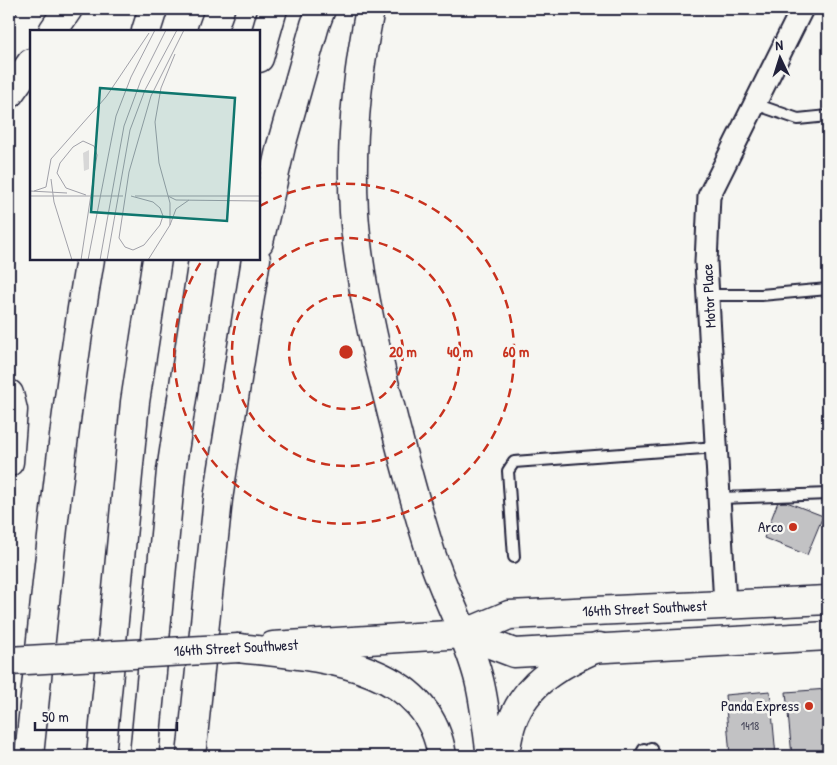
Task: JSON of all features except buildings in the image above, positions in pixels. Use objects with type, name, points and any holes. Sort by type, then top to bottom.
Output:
[{"type":"main road","points":[[54,30],[68,9]]},
{"type":"main road","points":[[146,30],[153,9]]},
{"type":"main road","points":[[196,30],[203,9]]},
{"type":"main road","points":[[212,30],[220,9]]},
{"type":"main road","points":[[260,54],[273,9]]},
{"type":"main road","points":[[260,238],[281,146],[320,9]]},
{"type":"main road","points":[[370,9],[364,38],[355,110],[354,213],[360,267],[377,356],[427,540],[479,677],[491,756]]},
{"type":"main road","points":[[9,94],[30,64]]},
{"type":"main road","points":[[29,756],[62,444],[74,351],[90,260]]},
{"type":"main road","points":[[81,756],[120,400],[138,260]]},
{"type":"main road","points":[[100,756],[135,402],[157,260]]},
{"type":"main road","points":[[144,756],[171,471],[202,260]]},
{"type":"main road","points":[[191,756],[218,499],[256,260]]},
{"type":"main road","points":[[9,394],[13,410],[9,462]]},
{"type":"main road","name":"164th Street Southwest","points":[[9,661],[464,634],[509,614],[828,600]]},
{"type":"main road","name":"164th Street Southwest","points":[[464,634],[514,652],[828,636]]},
{"type":"main road","points":[[504,756],[512,722],[518,707],[530,689],[542,678],[563,664],[598,647]]},
{"type":"main road","points":[[239,648],[319,659],[349,665],[378,674],[408,693],[423,708],[435,730],[442,756]]},
{"type":"street","name":"Motor Place","points":[[725,605],[706,262],[709,196],[802,9]]},
{"type":"lane","points":[[755,104],[798,119],[828,116]]},
{"type":"lane","points":[[708,295],[761,295],[828,289]]},
{"type":"lane","points":[[514,557],[508,470],[514,462],[717,447]]},
{"type":"lane","points":[[720,498],[828,494]]},
{"type":"place","name":"Arco","points":[[793,527]]},
{"type":"place","name":"Panda Express","points":[[809,706]]}]
